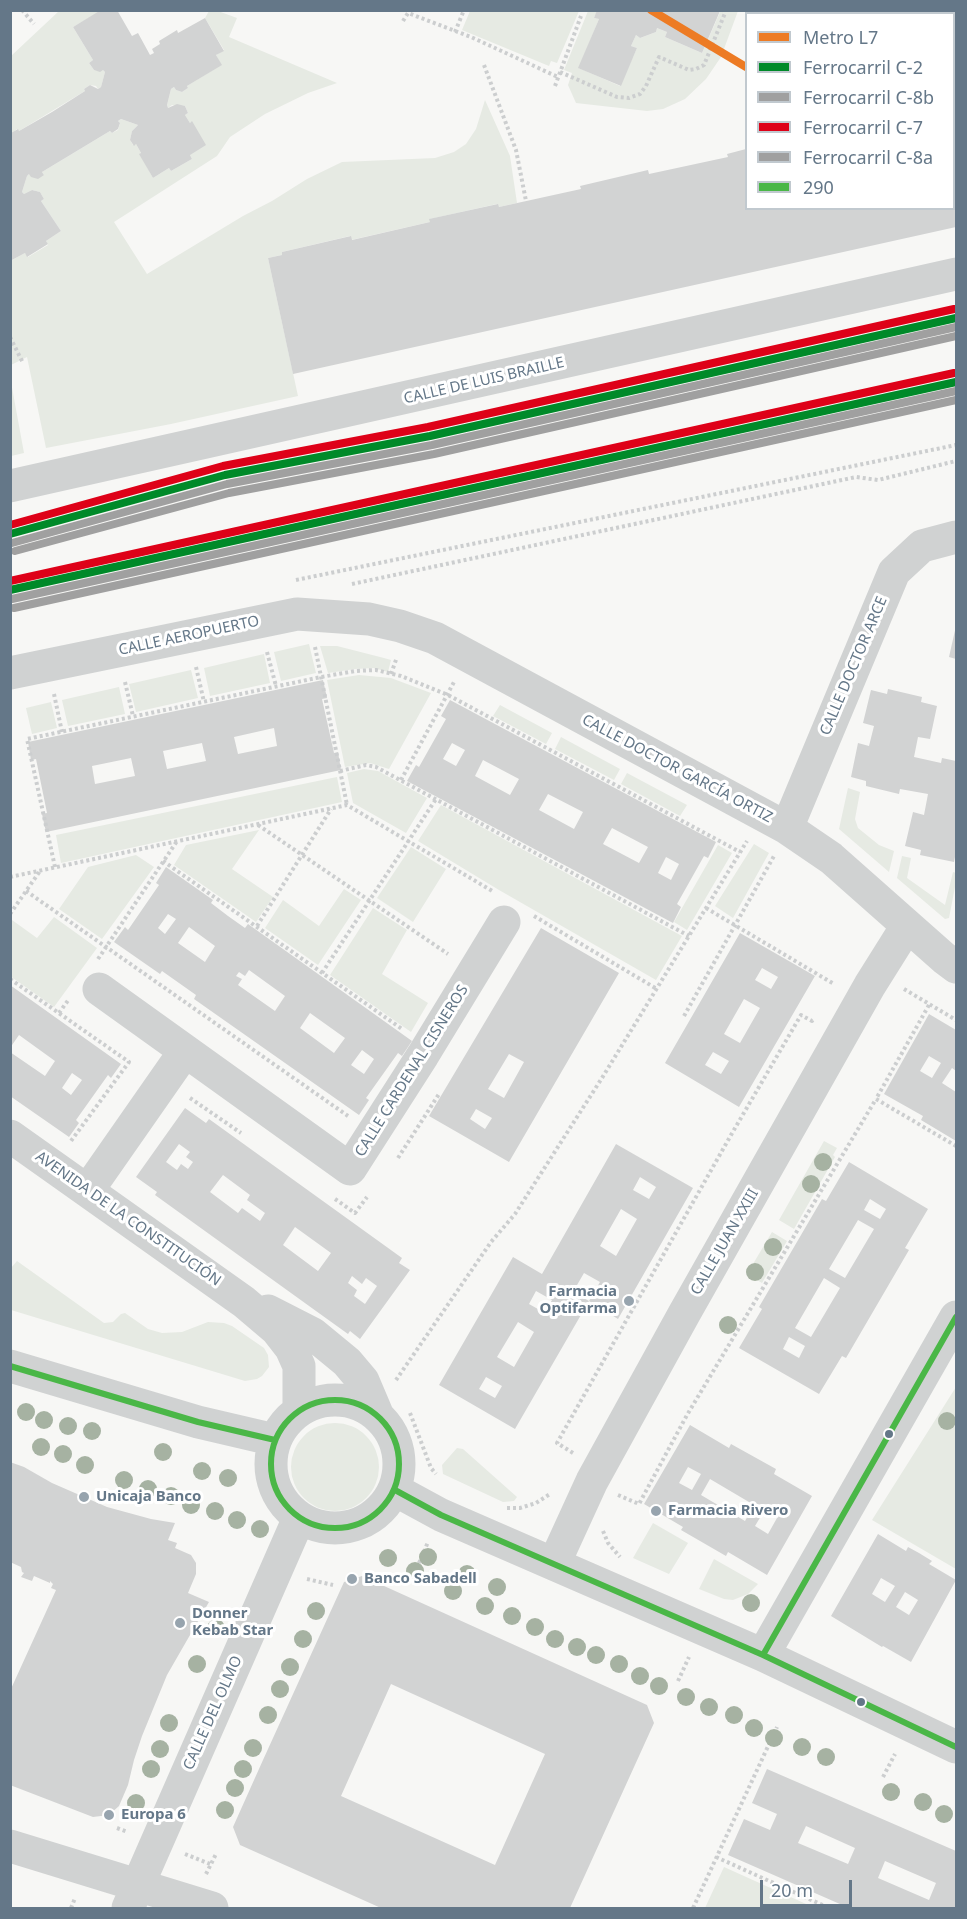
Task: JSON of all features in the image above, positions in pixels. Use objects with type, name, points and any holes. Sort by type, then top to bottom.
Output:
[{"type":"street","name":"CALLE DE LUIS BRAILLE","points":[[10,486],[957,274]]},
{"type":"street","name":"CALLE DOCTOR ARCE","points":[[782,839],[894,572],[922,546],[957,537]]},
{"type":"street","name":"CALLE AEROPUERTO","points":[[10,673],[297,614],[369,619]]},
{"type":"street","name":"CALLE DOCTOR GARCÍA ORTIZ","points":[[369,619],[400,626],[435,638],[782,839],[831,858],[957,967]]},
{"type":"street","name":"CALLE CARDENAL CISNEROS","points":[[88,983],[350,1169],[423,1054],[496,906]]},
{"type":"street","name":"CALLE JUAN XXIII","points":[[554,1564],[592,1481],[672,1335],[870,985],[907,926]]},
{"type":"street","points":[[88,1190],[185,1051]]},
{"type":"street","name":"AVENIDA DE LA CONSTITUCIÓN","points":[[10,1136],[244,1302],[277,1330],[291,1348],[299,1366],[299,1410]]},
{"type":"street","name":"AVENIDA DE LA CONSTITUCIÓN","points":[[244,1302],[277,1315],[313,1335],[347,1362],[363,1381],[377,1414]]},
{"type":"street","points":[[763,1655],[957,1317]]},
{"type":"street","points":[[10,1366],[198,1422],[275,1440]]},
{"type":"street","points":[[332,1400],[356,1403],[377,1414],[396,1441],[400,1466],[395,1490],[383,1509],[365,1522],[343,1529],[320,1528],[299,1518],[283,1503],[273,1484],[270,1462],[275,1440],[288,1419],[314,1402],[332,1400]]},
{"type":"street","points":[[395,1490],[441,1515],[763,1655],[957,1747]]},
{"type":"street","name":"CALLE DEL OLMO","points":[[133,1896],[299,1518]]},
{"type":"street","points":[[10,1846],[86,1870],[133,1896],[212,1908]]},
{"type":"path","points":[[22,10],[34,24]]},
{"type":"path","points":[[455,32],[464,10]]},
{"type":"path","points":[[403,21],[408,13],[617,97],[629,98],[640,94],[646,86],[659,57],[689,70],[704,65],[725,13],[724,10]]},
{"type":"path","points":[[820,10],[931,12]]},
{"type":"path","points":[[555,86],[581,16]]},
{"type":"path","points":[[484,65],[516,150],[526,201]]},
{"type":"path","points":[[10,337],[23,363]]},
{"type":"path","points":[[285,583],[957,445]]},
{"type":"path","points":[[343,586],[856,477],[878,480],[957,462]]},
{"type":"path","points":[[10,877],[347,805],[313,638]]},
{"type":"path","points":[[266,646],[276,686]]},
{"type":"path","points":[[391,674],[399,652]]},
{"type":"path","points":[[195,661],[204,702]]},
{"type":"path","points":[[55,867],[27,739],[321,677],[376,670],[448,695],[740,852]]},
{"type":"path","points":[[124,676],[133,716]]},
{"type":"path","points":[[401,780],[456,679]]},
{"type":"path","points":[[54,691],[62,732]]},
{"type":"path","points":[[340,771],[366,765],[376,767],[689,936]]},
{"type":"path","points":[[322,973],[436,799]]},
{"type":"path","points":[[257,926],[332,808]]},
{"type":"path","points":[[258,824],[456,959]]},
{"type":"path","points":[[394,1382],[491,1242],[514,1214],[602,1078],[750,835]]},
{"type":"path","points":[[684,1016],[782,839]]},
{"type":"path","points":[[59,1013],[88,983],[107,947],[177,841]]},
{"type":"path","points":[[163,861],[403,1030]]},
{"type":"path","points":[[10,914],[40,870]]},
{"type":"path","points":[[26,891],[353,1120]]},
{"type":"path","points":[[706,908],[835,984]]},
{"type":"path","points":[[536,931],[542,921]]},
{"type":"path","points":[[829,993],[839,977]]},
{"type":"path","points":[[10,979],[129,1062],[69,1144]]},
{"type":"path","points":[[614,1492],[639,1504],[687,1415],[876,1099],[929,1005],[957,1020]]},
{"type":"path","points":[[577,1455],[557,1443],[801,1015],[812,1021],[818,1012]]},
{"type":"path","points":[[393,1164],[440,1092]]},
{"type":"path","points":[[187,1096],[243,1135]]},
{"type":"path","points":[[876,1099],[957,1146]]},
{"type":"path","points":[[327,1193],[355,1213],[368,1196]]},
{"type":"path","points":[[601,1524],[608,1543],[624,1560]]},
{"type":"path","points":[[678,1681],[702,1629]]},
{"type":"path","points":[[693,1908],[777,1727]]},
{"type":"path","points":[[716,1857],[829,1908]]},
{"type":"shaded area","points":[[470,10],[579,11],[557,63],[551,61],[549,66],[462,30]]},
{"type":"shaded area","points":[[59,11],[101,11],[73,27],[93,60],[89,63],[94,70],[105,72],[101,87],[98,89],[90,85],[84,89],[85,91],[11,134],[11,56]]},
{"type":"shaded area","points":[[209,11],[218,11],[237,18],[229,37],[337,83],[308,93],[265,114],[230,137],[217,156],[114,222],[147,274],[307,179],[342,162],[435,158],[454,152],[466,144],[476,129],[485,100],[510,156],[517,203],[499,207],[497,204],[351,240],[350,236],[282,252],[282,255],[268,258],[298,396],[46,448],[27,357],[11,365],[10,261],[25,253],[28,257],[48,245],[46,241],[61,231],[41,201],[44,199],[40,192],[32,190],[24,194],[22,192],[27,176],[29,174],[44,175],[42,172],[110,131],[112,133],[118,130],[120,123],[118,121],[121,119],[138,125],[132,131],[130,140],[133,145],[136,144],[153,178],[169,168],[171,171],[192,159],[190,155],[192,122],[190,123],[185,115],[188,113],[185,106],[172,105],[168,108],[167,105],[171,89],[174,87],[182,92],[188,88],[187,86],[221,65],[216,55],[224,50],[205,18]]},
{"type":"shaded area","points":[[588,11],[597,11],[594,18],[599,19],[579,68],[620,86],[637,48],[631,46],[636,35],[640,38],[656,32],[657,28],[667,32],[665,37],[702,53],[720,12],[717,11],[738,11],[721,57],[706,79],[685,99],[663,109],[647,111],[576,103],[568,85],[572,73],[564,70]]},
{"type":"shaded area","points":[[11,382],[24,453],[10,456]]},
{"type":"shaded area","points":[[309,644],[316,673],[281,681],[274,652]]},
{"type":"shaded area","points":[[320,646],[337,646],[391,660],[388,672],[374,668],[328,673]]},
{"type":"shaded area","points":[[264,654],[270,683],[210,696],[204,668]]},
{"type":"shaded area","points":[[191,670],[198,698],[136,712],[129,684]]},
{"type":"shaded area","points":[[359,675],[391,678],[431,693],[389,769],[370,763],[345,767],[327,680]]},
{"type":"shaded area","points":[[119,687],[125,714],[68,726],[62,700]]},
{"type":"shaded area","points":[[51,702],[57,728],[32,734],[26,708]]},
{"type":"shaded area","points":[[500,705],[552,733],[546,744],[493,716]]},
{"type":"shaded area","points":[[561,737],[620,769],[614,780],[555,749]]},
{"type":"shaded area","points":[[364,769],[378,771],[427,798],[406,833],[353,803],[347,773]]},
{"type":"shaded area","points":[[627,773],[687,805],[680,816],[621,784]]},
{"type":"shaded area","points":[[337,777],[342,802],[61,863],[56,835]]},
{"type":"shaded area","points":[[848,788],[860,792],[855,819],[858,828],[879,845],[894,851],[889,872],[839,829]]},
{"type":"shaded area","points":[[441,805],[682,936],[656,980],[418,841]]},
{"type":"shaded area","points":[[259,830],[232,869],[273,897],[256,922],[174,865],[186,845]]},
{"type":"shaded area","points":[[754,844],[769,853],[733,918],[715,906]]},
{"type":"shaded area","points":[[718,845],[732,853],[687,930],[674,922]]},
{"type":"shaded area","points":[[411,847],[446,869],[413,922],[377,898]]},
{"type":"shaded area","points":[[136,855],[154,867],[102,939],[59,909],[88,867]]},
{"type":"shaded area","points":[[902,856],[911,858],[907,878],[945,905],[953,872],[956,873],[949,918],[945,919],[897,878]]},
{"type":"shaded area","points":[[344,889],[361,900],[318,965],[265,928],[283,900],[319,926]]},
{"type":"shaded area","points":[[373,908],[407,930],[382,974],[428,1003],[411,1032],[330,975]]},
{"type":"shaded area","points":[[54,917],[97,948],[54,1007],[10,976],[10,923],[12,920],[37,938]]},
{"type":"shaded area","points":[[824,1141],[837,1148],[833,1155],[835,1157],[794,1229],[779,1220]]},
{"type":"shaded area","points":[[772,1232],[787,1241],[762,1283],[747,1274]]},
{"type":"shaded area","points":[[17,1261],[104,1323],[113,1322],[125,1313],[148,1329],[162,1333],[182,1332],[208,1322],[232,1326],[264,1348],[268,1355],[269,1367],[257,1379],[245,1381],[11,1310],[11,1268]]},
{"type":"shaded area","points":[[956,1387],[956,1569],[872,1520]]},
{"type":"shaded area","points":[[335,1423],[360,1430],[372,1442],[379,1467],[372,1492],[360,1504],[335,1511],[310,1504],[298,1492],[291,1467],[298,1442],[310,1430]]},
{"type":"shaded area","points":[[457,1448],[463,1449],[517,1497],[514,1501],[503,1502],[443,1474],[442,1465]]},
{"type":"shaded area","points":[[653,1523],[688,1543],[669,1574],[633,1558]]},
{"type":"shaded area","points":[[714,1559],[758,1584],[748,1594],[733,1600],[724,1599],[699,1589]]},
{"type":"shaded area","points":[[724,1867],[815,1908],[705,1908]]},
{"type":"building","points":[[101,10],[117,10],[132,36],[138,33],[150,55],[154,53],[152,49],[160,44],[159,41],[205,18],[224,51],[216,55],[222,65],[187,86],[188,88],[182,92],[174,87],[171,89],[167,105],[168,108],[177,104],[185,106],[188,113],[185,115],[190,123],[192,121],[206,145],[190,155],[192,159],[171,171],[169,168],[153,178],[136,144],[134,146],[130,140],[132,131],[138,125],[121,119],[118,121],[120,123],[118,129],[112,133],[110,131],[42,172],[44,175],[38,179],[29,174],[27,176],[22,192],[24,194],[32,190],[40,192],[44,199],[41,201],[61,231],[46,241],[48,244],[27,257],[25,253],[10,261],[11,133],[18,129],[19,131],[52,112],[85,91],[84,89],[90,85],[98,89],[101,87],[105,72],[94,70],[89,63],[93,60],[73,27]]},
{"type":"building","points":[[597,10],[720,11],[702,53],[665,37],[667,32],[657,28],[656,32],[640,38],[636,35],[631,46],[637,48],[621,86],[578,68],[599,19],[594,18]]},
{"type":"building","points":[[955,91],[956,227],[293,374],[268,258],[282,255],[282,252],[351,236],[352,240],[430,222],[429,219],[581,189],[580,186],[648,170],[649,174],[728,157],[727,154],[745,149],[745,210],[955,210]]},
{"type":"building","points":[[956,626],[956,659],[949,657]]},
{"type":"building","points":[[323,680],[327,698],[322,699],[334,753],[338,752],[341,770],[46,832],[42,814],[47,813],[36,759],[31,760],[28,742]],"holes":[[[274,728],[277,746],[238,754],[234,737]],[[202,743],[206,761],[167,769],[163,751]],[[131,758],[135,776],[95,784],[92,766]]]},
{"type":"building","points":[[888,689],[922,697],[921,702],[937,706],[930,739],[918,737],[914,757],[941,763],[942,758],[956,761],[956,857],[954,862],[920,855],[921,850],[905,846],[913,812],[924,815],[928,794],[900,789],[899,794],[866,786],[866,781],[851,777],[858,743],[869,746],[874,726],[863,723],[871,690],[887,694]]},
{"type":"building","points":[[450,700],[716,842],[708,858],[704,856],[677,904],[681,907],[673,923],[407,781],[416,765],[419,767],[446,719],[441,716]],"holes":[[[452,743],[465,750],[456,766],[443,759]],[[483,760],[519,779],[510,795],[475,776]],[[548,794],[583,812],[574,829],[539,810]],[[612,828],[648,847],[639,863],[603,844]],[[666,857],[679,864],[671,880],[658,873]]]},
{"type":"building","points":[[166,867],[213,900],[211,903],[228,916],[245,928],[248,924],[412,1041],[402,1056],[398,1053],[366,1098],[369,1100],[359,1115],[194,999],[196,995],[162,971],[160,974],[114,942],[125,927],[128,930],[159,885],[156,883]],"holes":[[[168,914],[176,919],[165,934],[158,928]],[[189,927],[215,946],[205,962],[178,943]],[[249,970],[285,996],[275,1011],[238,985],[242,979],[236,976],[239,972],[245,976]],[[310,1013],[345,1038],[334,1053],[300,1028]],[[362,1050],[374,1059],[364,1074],[351,1065]]]},
{"type":"building","points":[[541,928],[619,973],[509,1162],[429,1116]],"holes":[[[509,1054],[524,1062],[504,1098],[488,1089]],[[476,1109],[492,1118],[485,1129],[470,1119]]]},
{"type":"building","points":[[740,933],[815,976],[739,1107],[665,1063]],"holes":[[[762,968],[778,977],[771,989],[755,980]],[[744,999],[760,1008],[740,1043],[724,1034]],[[713,1052],[729,1061],[721,1074],[705,1065]]]},
{"type":"building","points":[[10,985],[121,1064],[111,1078],[108,1075],[76,1120],[79,1123],[69,1137],[10,1096],[10,1052],[45,1076],[55,1061],[19,1035],[10,1048]],"holes":[[[72,1073],[82,1080],[71,1095],[62,1088]]]},
{"type":"building","points":[[929,1014],[956,1030],[956,1071],[952,1068],[942,1083],[956,1092],[956,1141],[921,1120],[923,1116],[884,1094]],"holes":[[[929,1056],[941,1063],[932,1078],[920,1071]]]},
{"type":"building","points":[[185,1108],[206,1123],[209,1119],[402,1258],[399,1263],[410,1270],[360,1339],[350,1331],[348,1334],[155,1195],[157,1192],[136,1177]],"holes":[[[179,1144],[190,1152],[186,1157],[193,1162],[188,1169],[181,1164],[177,1170],[166,1162]],[[223,1175],[250,1195],[247,1200],[265,1213],[260,1221],[242,1208],[238,1213],[210,1192]],[[295,1227],[331,1253],[318,1271],[283,1245]],[[352,1276],[362,1284],[366,1278],[377,1286],[365,1304],[354,1296],[357,1290],[348,1283]]]},
{"type":"building","points":[[616,1144],[693,1188],[618,1319],[589,1301],[515,1429],[439,1385],[513,1257],[542,1274]],"holes":[[[640,1177],[656,1187],[649,1199],[633,1190]],[[621,1209],[637,1219],[616,1256],[600,1246]],[[584,1273],[600,1282],[589,1301],[573,1292]],[[536,1291],[552,1300],[545,1313],[529,1304]],[[518,1322],[534,1332],[514,1367],[497,1357]],[[486,1377],[502,1386],[495,1398],[479,1389]]]},
{"type":"building","points":[[849,1162],[928,1209],[905,1248],[909,1250],[846,1358],[842,1356],[819,1394],[739,1348],[762,1309],[759,1307],[822,1199],[826,1201]],"holes":[[[870,1199],[886,1209],[880,1219],[864,1210]],[[858,1220],[874,1229],[845,1278],[829,1269]],[[824,1278],[840,1288],[811,1337],[795,1328]],[[789,1337],[805,1346],[799,1358],[783,1349]]]},
{"type":"building","points":[[690,1425],[729,1448],[731,1444],[776,1469],[774,1474],[812,1496],[767,1575],[728,1552],[726,1556],[681,1530],[683,1527],[644,1504]],"holes":[[[688,1467],[701,1474],[692,1490],[679,1483]],[[710,1479],[754,1505],[745,1521],[701,1495]],[[764,1511],[777,1518],[768,1534],[755,1526]]]},
{"type":"building","points":[[10,1462],[107,1507],[175,1523],[168,1540],[177,1543],[175,1548],[191,1555],[196,1563],[196,1574],[188,1593],[209,1602],[167,1675],[142,1736],[128,1785],[119,1806],[109,1815],[93,1817],[10,1785],[10,1691],[56,1590],[51,1588],[53,1584],[50,1581],[50,1583],[34,1576],[32,1581],[21,1577],[24,1573],[21,1567],[10,1562]]},
{"type":"building","points":[[878,1534],[906,1551],[908,1547],[919,1553],[932,1561],[929,1564],[956,1580],[911,1662],[831,1616]],"holes":[[[881,1578],[895,1586],[885,1602],[872,1594]],[[905,1592],[918,1600],[909,1615],[896,1607]]]},
{"type":"building","points":[[362,1576],[647,1705],[654,1723],[570,1908],[381,1908],[240,1845],[233,1827],[344,1582]],"holes":[[[391,1684],[545,1754],[495,1865],[341,1796]]]},
{"type":"building","points":[[767,1769],[956,1851],[956,1908],[849,1908],[728,1855],[744,1819],[770,1830],[777,1814],[752,1803]],"holes":[[[806,1826],[855,1848],[848,1864],[798,1843]],[[885,1861],[936,1883],[929,1900],[878,1878]]]},
{"type":"metro line","name":"L7","points":[[651,10],[745,66]]},
{"type":"rail line","name":"C-7","points":[[10,525],[223,466],[428,427],[954,309]]},
{"type":"rail line","name":"C-2","points":[[10,534],[225,475],[430,436],[956,318]]},
{"type":"rail line","name":"C-8b","points":[[12,543],[227,484],[432,445],[956,327]]},
{"type":"rail line","name":"C-8a","points":[[15,551],[229,493],[434,454],[956,336]]},
{"type":"rail line","name":"C-7","points":[[10,581],[954,373]]},
{"type":"rail line","name":"C-2","points":[[10,590],[956,382]]},
{"type":"rail line","name":"C-8b","points":[[12,599],[956,391]]},
{"type":"rail line","name":"C-8a","points":[[14,608],[956,400]]},
{"type":"transit line","name":"290","points":[[763,1655],[956,1317]]},
{"type":"transit line","name":"290","points":[[10,1366],[198,1422],[275,1440]]},
{"type":"transit line","name":"290","points":[[335,1400],[360,1404],[381,1418],[395,1439],[399,1464],[395,1489],[381,1510],[360,1524],[335,1528],[310,1524],[289,1510],[275,1489],[271,1464],[275,1439],[289,1418],[310,1404],[335,1400]]},
{"type":"transit line","name":"290","points":[[395,1490],[441,1515],[763,1655],[956,1747]]},
{"type":"place","name":"Farmacia Optifarma","points":[[629,1301]]},
{"type":"place","name":"Unicaja Banco","points":[[84,1497]]},
{"type":"place","name":"Farmacia Rivero","points":[[656,1511]]},
{"type":"place","name":"Banco Sabadell","points":[[352,1579]]},
{"type":"place","name":"Donner Kebab Star","points":[[180,1623]]},
{"type":"place","name":"Europa 6","points":[[109,1815]]}]
